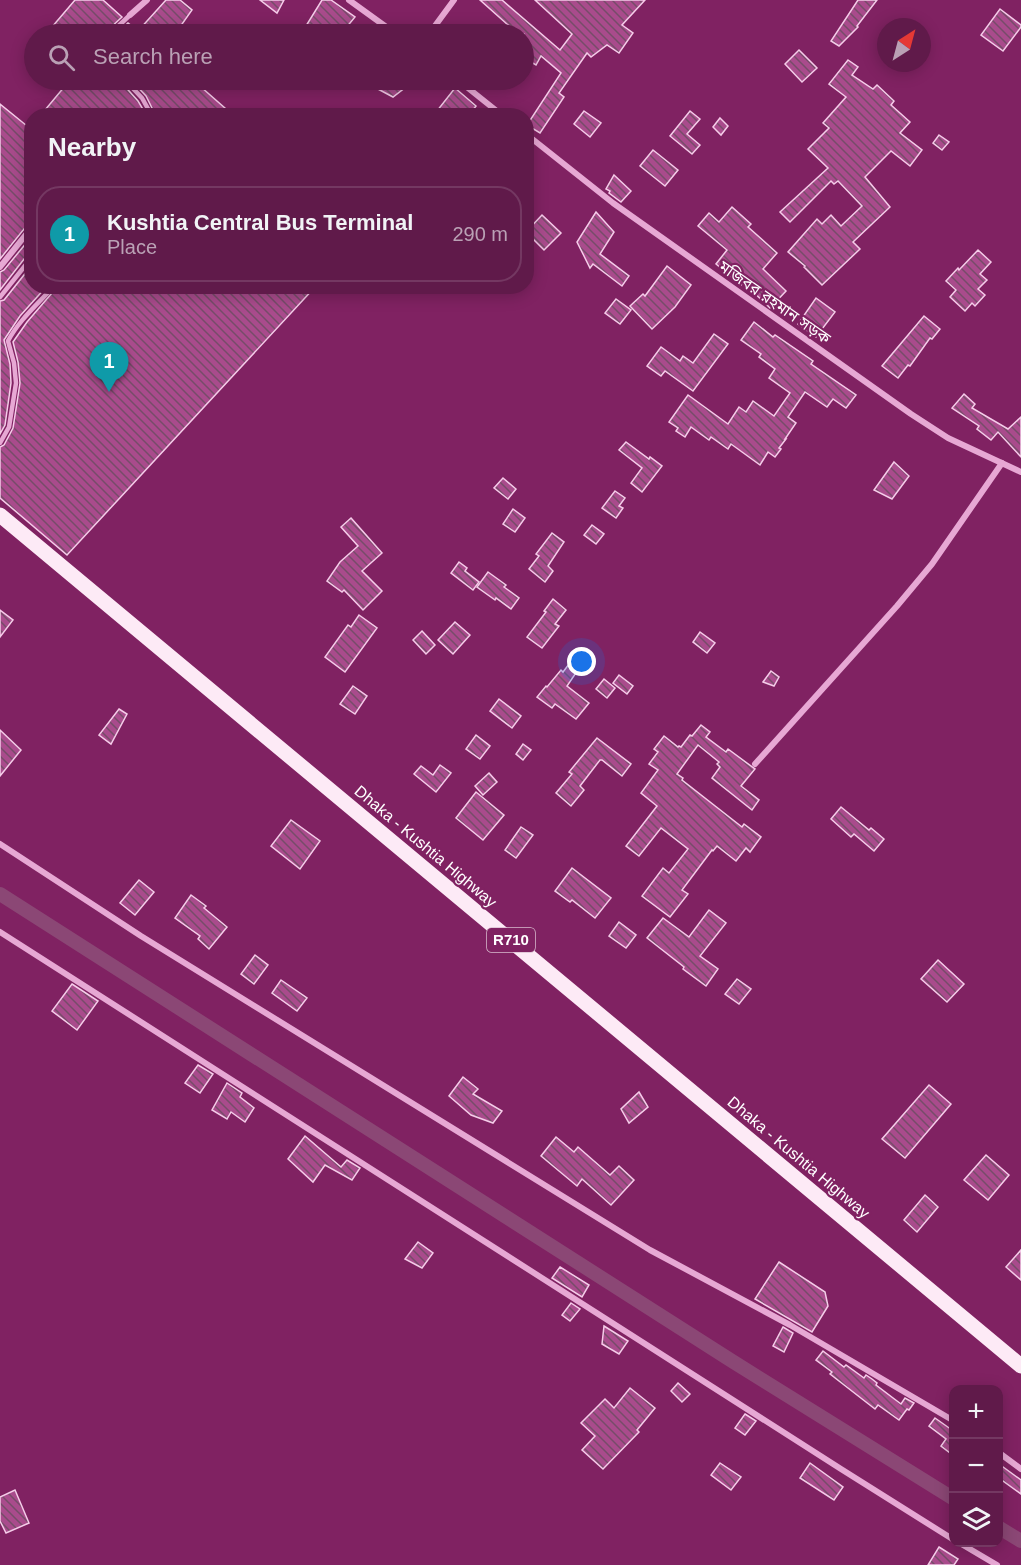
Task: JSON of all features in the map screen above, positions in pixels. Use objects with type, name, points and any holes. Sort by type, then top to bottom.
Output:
[{"type":"main road","name":"Dhaka - Kushtia Highway","points":[[0,515],[1021,1366]]},
{"type":"street","points":[[130,15],[147,0]]},
{"type":"street","points":[[349,0],[382,24]]},
{"type":"street","points":[[436,24],[454,0]]},
{"type":"street","points":[[470,90],[493,108]]},
{"type":"street","name":"মজিবর রহমান সড়ক","points":[[534,141],[613,203],[911,414],[948,438],[1020,470]]},
{"type":"street","points":[[0,267],[24,237]]},
{"type":"street","points":[[755,764],[932,564],[1002,463]]},
{"type":"street","points":[[0,844],[141,936],[640,1244],[790,1325],[949,1418]]},
{"type":"street","points":[[0,932],[949,1536]]},
{"type":"street","points":[[1003,1455],[1021,1469]]},
{"type":"street","points":[[966,1547],[997,1565]]},
{"type":"lane","points":[[121,24],[130,15]]},
{"type":"lane","points":[[134,90],[148,108]]},
{"type":"lane","points":[[0,297],[24,267]]},
{"type":"lane","points":[[0,443],[9,427],[16,383],[8,341],[12,332],[46,294]]},
{"type":"building","points":[[75,0],[103,0],[122,17],[114,24],[55,24]]},
{"type":"building","points":[[166,0],[180,0],[192,10],[182,24],[144,24]]},
{"type":"building","points":[[260,0],[284,0],[277,13]]},
{"type":"building","points":[[322,0],[331,0],[355,17],[349,24],[307,24]]},
{"type":"building","points":[[480,0],[502,0],[530,24],[507,24]]},
{"type":"building","points":[[535,0],[645,0],[622,25],[633,33],[619,53],[607,45],[591,57],[587,53],[559,93],[564,97],[540,133],[534,129],[534,114],[561,73],[541,56],[536,65],[534,64],[534,28],[560,50],[572,34]]},
{"type":"building","points":[[858,0],[877,0],[858,27],[839,46],[831,41]]},
{"type":"building","points":[[1000,9],[1021,25],[1003,51],[981,35]]},
{"type":"building","points":[[799,50],[817,68],[802,82],[785,64]]},
{"type":"building","points":[[848,60],[858,67],[852,75],[873,89],[877,85],[894,101],[891,105],[910,122],[900,133],[922,150],[910,166],[891,151],[865,177],[890,207],[853,242],[860,249],[822,285],[788,252],[817,219],[822,224],[831,215],[841,226],[862,206],[838,181],[834,184],[831,181],[790,222],[780,212],[828,168],[808,149],[829,128],[823,123],[846,97],[829,84]]},
{"type":"building","points":[[62,90],[128,90],[142,108],[47,108]]},
{"type":"building","points":[[140,90],[204,90],[225,108],[152,108]]},
{"type":"building","points":[[380,90],[402,90],[393,97]]},
{"type":"building","points":[[453,90],[457,90],[476,106],[474,108],[439,108]]},
{"type":"building","points":[[0,104],[24,124],[24,229],[0,259]]},
{"type":"building","points":[[584,111],[601,123],[590,137],[574,124]]},
{"type":"building","points":[[690,111],[700,119],[687,134],[700,145],[692,154],[670,136]]},
{"type":"building","points":[[720,118],[728,126],[721,135],[713,127]]},
{"type":"building","points":[[939,135],[949,142],[942,150],[933,143]]},
{"type":"building","points":[[653,150],[678,170],[665,186],[640,166]]},
{"type":"building","points":[[614,175],[631,191],[621,202],[606,189]]},
{"type":"building","points":[[732,207],[751,224],[748,227],[777,253],[763,269],[786,291],[770,308],[744,283],[741,285],[716,264],[727,250],[698,226],[709,213],[719,222]]},
{"type":"building","points":[[596,212],[614,232],[600,254],[629,276],[622,286],[593,264],[590,268],[577,242]]},
{"type":"building","points":[[542,215],[561,233],[544,250],[534,240],[534,224]]},
{"type":"building","points":[[24,246],[24,259],[0,290],[0,272]]},
{"type":"building","points":[[978,250],[991,262],[980,274],[987,280],[978,289],[985,295],[975,306],[972,303],[965,311],[950,297],[956,290],[946,281]]},
{"type":"building","points":[[667,266],[691,285],[675,307],[652,329],[630,306],[643,294],[645,296]]},
{"type":"building","points":[[24,275],[24,294],[40,294],[20,316],[4,340],[10,364],[11,383],[5,425],[0,434],[0,301],[4,300]]},
{"type":"building","points":[[51,294],[309,294],[67,555],[0,498],[0,447],[4,445],[13,428],[20,383],[13,342]]},
{"type":"building","points":[[816,298],[835,312],[816,337],[798,324]]},
{"type":"building","points":[[616,299],[631,310],[620,324],[605,313]]},
{"type":"building","points":[[924,316],[940,329],[898,378],[882,366]]},
{"type":"building","points":[[754,322],[773,337],[775,335],[813,361],[811,364],[856,395],[846,408],[833,399],[827,407],[805,392],[788,417],[796,423],[779,448],[781,449],[775,457],[768,452],[760,465],[731,444],[728,449],[711,437],[709,440],[691,427],[685,437],[669,422],[688,395],[728,424],[739,407],[746,412],[753,401],[774,416],[790,393],[769,378],[775,369],[759,357],[761,354],[741,340]]},
{"type":"building","points":[[714,334],[728,344],[693,391],[665,371],[661,376],[647,366],[661,347],[680,361],[683,356],[693,363]]},
{"type":"building","points":[[964,394],[975,404],[972,408],[1008,429],[1021,417],[1021,457],[998,432],[991,440],[977,429],[979,426],[952,408]]},
{"type":"building","points":[[626,442],[662,466],[642,492],[631,483],[642,468],[619,450]]},
{"type":"building","points":[[894,462],[909,476],[892,499],[874,490]]},
{"type":"building","points":[[503,478],[516,489],[508,499],[494,488]]},
{"type":"building","points":[[615,491],[625,498],[619,506],[623,508],[616,518],[602,508]]},
{"type":"building","points":[[513,509],[525,518],[515,532],[503,524]]},
{"type":"building","points":[[351,518],[382,553],[362,571],[382,591],[363,610],[344,590],[342,592],[327,581],[340,562],[358,546],[341,527]]},
{"type":"building","points":[[592,525],[604,534],[596,544],[584,535]]},
{"type":"building","points":[[552,533],[564,542],[548,566],[553,571],[545,582],[529,569],[539,556],[536,554]]},
{"type":"building","points":[[459,562],[467,568],[465,571],[479,582],[473,590],[451,573]]},
{"type":"building","points":[[488,572],[519,598],[511,609],[477,587]]},
{"type":"building","points":[[553,599],[566,610],[555,624],[559,626],[542,648],[527,637]]},
{"type":"building","points":[[0,610],[13,620],[0,637]]},
{"type":"building","points":[[359,615],[377,628],[345,672],[325,657],[348,625],[351,627]]},
{"type":"building","points":[[455,622],[470,635],[453,654],[438,640]]},
{"type":"building","points":[[422,631],[435,645],[426,654],[413,640]]},
{"type":"building","points":[[700,632],[715,643],[707,653],[693,642]]},
{"type":"building","points":[[572,660],[580,667],[567,686],[589,703],[576,719],[555,704],[552,708],[537,697]]},
{"type":"building","points":[[771,671],[779,677],[774,686],[763,682]]},
{"type":"building","points":[[619,675],[633,686],[627,694],[613,683]]},
{"type":"building","points":[[604,679],[615,688],[607,698],[596,689]]},
{"type":"building","points":[[353,686],[367,696],[355,714],[340,704]]},
{"type":"building","points":[[499,699],[521,716],[512,728],[490,711]]},
{"type":"building","points":[[119,709],[127,714],[111,744],[99,735]]},
{"type":"building","points":[[701,725],[710,732],[706,737],[726,752],[728,749],[755,769],[741,786],[759,800],[752,810],[712,778],[720,767],[717,764],[719,762],[698,745],[677,774],[742,827],[744,824],[761,837],[750,852],[746,848],[736,861],[717,846],[712,850],[682,890],[688,894],[670,917],[642,896],[663,868],[669,873],[688,849],[661,828],[639,856],[626,846],[657,806],[641,793],[658,770],[649,764],[658,752],[654,749],[664,736],[681,747]]},
{"type":"building","points":[[0,730],[21,750],[0,776]]},
{"type":"building","points":[[476,735],[490,746],[480,759],[466,749]]},
{"type":"building","points":[[597,738],[631,764],[622,776],[600,760],[580,786],[584,790],[571,806],[556,793],[572,774],[569,772]]},
{"type":"building","points":[[523,744],[531,750],[523,760],[516,754]]},
{"type":"building","points":[[440,765],[451,773],[436,792],[414,774],[421,766],[433,775]]},
{"type":"building","points":[[489,773],[497,782],[483,795],[475,786]]},
{"type":"building","points":[[476,792],[504,815],[483,840],[456,818]]},
{"type":"building","points":[[841,807],[884,839],[874,851],[854,834],[851,837],[831,819]]},
{"type":"building","points":[[291,820],[320,841],[300,869],[271,846]]},
{"type":"building","points":[[521,827],[533,835],[516,858],[505,850]]},
{"type":"building","points":[[572,868],[611,898],[595,918],[572,900],[570,902],[555,891]]},
{"type":"building","points":[[139,880],[154,892],[135,915],[120,903]]},
{"type":"building","points":[[191,895],[227,927],[209,949],[198,939],[200,936],[175,918]]},
{"type":"building","points":[[709,910],[726,923],[700,956],[718,969],[706,986],[647,938],[663,918],[689,937]]},
{"type":"building","points":[[619,922],[636,935],[626,948],[609,936]]},
{"type":"building","points":[[255,955],[268,965],[254,984],[241,974]]},
{"type":"building","points":[[938,960],[964,984],[947,1002],[921,979]]},
{"type":"building","points":[[737,979],[751,989],[739,1004],[725,994]]},
{"type":"building","points":[[281,980],[307,998],[297,1011],[272,993]]},
{"type":"building","points":[[72,984],[98,1001],[77,1030],[52,1011]]},
{"type":"building","points":[[198,1065],[213,1074],[200,1093],[185,1083]]},
{"type":"building","points":[[463,1077],[478,1089],[473,1094],[502,1111],[493,1123],[471,1115],[449,1096]]},
{"type":"building","points":[[227,1083],[242,1093],[240,1097],[254,1108],[245,1122],[231,1112],[227,1119],[212,1110]]},
{"type":"building","points":[[929,1085],[951,1104],[905,1158],[882,1139]]},
{"type":"building","points":[[639,1092],[648,1107],[629,1123],[621,1109]]},
{"type":"building","points":[[305,1136],[341,1167],[347,1160],[360,1168],[352,1180],[325,1165],[313,1182],[288,1159]]},
{"type":"building","points":[[556,1137],[574,1152],[578,1147],[610,1175],[619,1166],[634,1180],[611,1205],[582,1179],[577,1186],[541,1156]]},
{"type":"building","points":[[986,1155],[1009,1175],[988,1200],[964,1180]]},
{"type":"building","points":[[925,1195],[938,1207],[917,1232],[904,1220]]},
{"type":"building","points":[[418,1242],[433,1253],[422,1268],[405,1259]]},
{"type":"building","points":[[1021,1250],[1021,1280],[1006,1267]]},
{"type":"building","points":[[779,1262],[825,1292],[828,1306],[812,1332],[755,1299]]},
{"type":"building","points":[[560,1267],[589,1285],[582,1297],[552,1278]]},
{"type":"building","points":[[571,1303],[580,1309],[570,1321],[562,1315]]},
{"type":"building","points":[[604,1326],[628,1341],[619,1354],[602,1344]]},
{"type":"building","points":[[783,1327],[793,1333],[784,1352],[773,1346]]},
{"type":"building","points":[[823,1351],[844,1367],[846,1365],[864,1378],[866,1375],[872,1379],[877,1383],[876,1385],[901,1404],[905,1398],[914,1403],[899,1420],[878,1405],[875,1409],[830,1374],[832,1372],[816,1360]]},
{"type":"building","points":[[678,1383],[690,1394],[682,1402],[671,1391]]},
{"type":"building","points":[[630,1388],[655,1408],[637,1430],[639,1432],[603,1469],[582,1450],[595,1436],[581,1423],[605,1399],[614,1408]]},
{"type":"building","points":[[745,1414],[756,1421],[745,1435],[735,1428]]},
{"type":"building","points":[[935,1418],[949,1428],[949,1452],[941,1446],[946,1439],[929,1426]]},
{"type":"building","points":[[720,1463],[741,1477],[731,1490],[711,1475]]},
{"type":"building","points":[[810,1463],[843,1487],[834,1500],[800,1478]]},
{"type":"building","points":[[1003,1467],[1021,1480],[1021,1494],[1003,1481]]},
{"type":"building","points":[[15,1490],[29,1523],[6,1533],[0,1521],[0,1497]]},
{"type":"building","points":[[939,1547],[958,1559],[954,1565],[928,1565]]},
{"type":"waterway","points":[[0,894],[732,1361],[949,1496]]},
{"type":"waterway","points":[[1003,1530],[1021,1541]]},
{"type":"place","name":"Kushtia Central Bus Terminal","points":[[109,392]]}]
